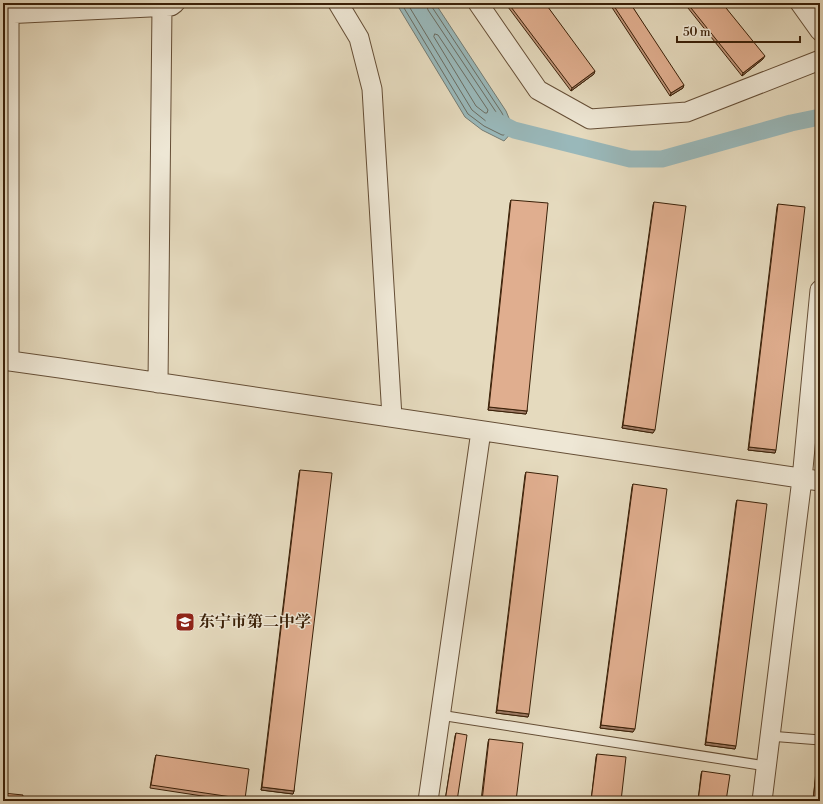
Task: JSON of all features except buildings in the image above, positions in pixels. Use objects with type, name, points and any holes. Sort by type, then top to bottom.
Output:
[{"type":"street","points":[[338,3],[359,38],[372,90],[392,417]]},
{"type":"street","points":[[478,3],[538,90],[590,119],[688,112],[820,60]]},
{"type":"street","points":[[800,3],[820,31]]},
{"type":"street","points":[[158,383],[169,5],[6,14],[6,361],[811,480]]},
{"type":"street","points":[[762,801],[769,736],[811,480],[820,290]]},
{"type":"street","points":[[428,801],[481,431]]},
{"type":"lane","points":[[440,715],[766,766]]},
{"type":"lane","points":[[769,736],[820,740]]},
{"type":"water","points":[[396,3],[435,3],[506,111],[514,130],[504,141],[482,130],[465,117]]},
{"type":"waterway","points":[[494,120],[514,130],[630,159],[662,159],[791,123],[820,117]]},
{"type":"place","name":"东宁市第二中学","points":[[185,622]]}]
